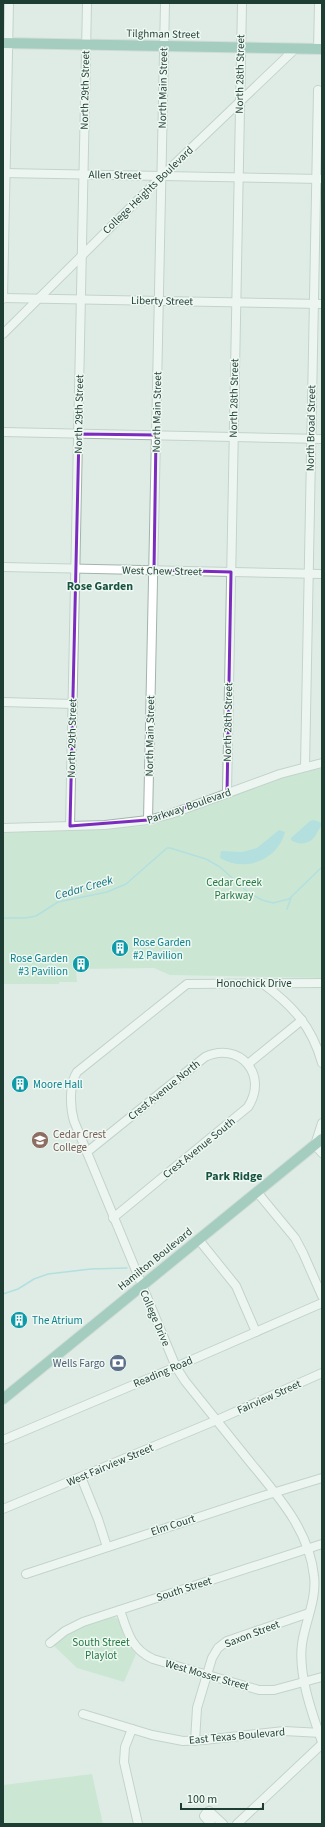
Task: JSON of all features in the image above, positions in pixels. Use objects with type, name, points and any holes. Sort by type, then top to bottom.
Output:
[{"type":"main road","name":"Tilghman Street","points":[[5,43],[320,49]]},
{"type":"main road","name":"Hamilton Boulevard","points":[[3,1399],[319,1142]]},
{"type":"street","points":[[3,298],[5,43],[8,3]]},
{"type":"street","name":"North 29th Street","points":[[70,826],[87,3]]},
{"type":"street","name":"North Main Street","points":[[148,820],[165,3]]},
{"type":"street","name":"North 28th Street","points":[[227,793],[242,3]]},
{"type":"street","points":[[319,3],[320,49]]},
{"type":"street","name":"College Heights Boulevard","points":[[3,334],[162,176],[295,49]]},
{"type":"street","name":"North Broad Street","points":[[304,767],[311,438],[318,304],[318,90]]},
{"type":"street","name":"Allen Street","points":[[4,173],[319,179]]},
{"type":"street","name":"Liberty Street","points":[[3,298],[318,304]]},
{"type":"street","points":[[3,432],[322,439]]},
{"type":"street","name":"West Chew Street","points":[[3,568],[322,574]]},
{"type":"street","points":[[3,702],[73,704]]},
{"type":"street","name":"Parkway Boulevard","points":[[3,828],[120,825],[148,820],[171,814],[304,767],[322,763]]},
{"type":"street","points":[[262,983],[283,1000],[302,1020],[316,1043],[322,1063]]},
{"type":"street","name":"Honochick Drive","points":[[187,984],[322,983]]},
{"type":"street","name":"College Drive","points":[[187,984],[77,1072],[74,1076],[72,1084],[73,1117],[113,1218],[176,1367],[185,1381],[275,1492],[295,1519],[302,1532],[313,1567],[315,1585],[301,1653],[305,1682],[322,1743]]},
{"type":"street","points":[[248,1064],[302,1020]]},
{"type":"street","name":"Crest Avenue North","points":[[87,1152],[205,1057],[217,1053],[224,1053],[237,1056],[248,1064]]},
{"type":"street","name":"Crest Avenue South","points":[[113,1218],[248,1107],[256,1088],[254,1075],[248,1064]]},
{"type":"street","points":[[322,1123],[319,1142],[322,1153]]},
{"type":"street","points":[[257,1192],[295,1238],[304,1253],[322,1296]]},
{"type":"street","points":[[199,1240],[236,1286],[256,1332]]},
{"type":"street","name":"Reading Road","points":[[3,1440],[322,1303]]},
{"type":"street","name":"Fairview Street","points":[[216,1420],[322,1373]]},
{"type":"street","name":"West Fairview Street","points":[[3,1509],[216,1420]]},
{"type":"street","points":[[81,1477],[98,1519],[107,1547]]},
{"type":"street","name":"Elm Court","points":[[26,1574],[322,1478]]},
{"type":"street","name":"South Street","points":[[50,1643],[57,1636],[74,1626],[322,1544]]},
{"type":"street","name":"West Mosser Street","points":[[120,1610],[129,1635],[141,1652],[153,1659],[259,1690],[274,1690],[322,1678]]},
{"type":"street","name":"Saxon Street","points":[[195,1741],[197,1708],[214,1654],[222,1645],[309,1614]]},
{"type":"street","name":"East Texas Boulevard","points":[[83,1714],[171,1739],[195,1741],[277,1732],[320,1733]]},
{"type":"street","points":[[132,1729],[125,1747],[124,1762],[138,1824]]},
{"type":"street","points":[[237,1824],[322,1743]]},
{"type":"street","points":[[211,1824],[204,1816],[209,1811],[223,1824]]},
{"type":"highlighted area","points":[[79,434],[156,435],[154,570],[231,572],[227,793],[148,820],[70,826]]},
{"type":"green space","name":"Cedar Creek Parkway","points":[[322,768],[322,978],[170,975],[154,968],[76,969],[77,982],[59,982],[59,984],[3,984],[3,833],[152,825],[285,777]]},
{"type":"green space","name":"South Street Playlot","points":[[114,1617],[118,1619],[127,1644],[136,1654],[124,1682],[77,1668],[53,1645],[76,1629]]},
{"type":"green space","points":[[92,1774],[103,1824],[3,1824],[3,1785]]},
{"type":"water","points":[[314,820],[322,823],[316,835],[310,841],[307,843],[299,843],[291,840],[291,838],[310,821]]},
{"type":"water","points":[[279,830],[285,832],[281,842],[275,850],[259,861],[250,864],[240,864],[220,858],[221,851],[242,852],[257,848]]},
{"type":"waterway","name":"Cedar Creek","points":[[3,918],[25,918],[36,916],[58,902],[107,892],[126,884],[167,848],[206,859],[220,867],[249,893],[262,900],[273,903],[289,899],[322,867]]},
{"type":"waterway","points":[[287,909],[291,898]]},
{"type":"waterway","points":[[3,1294],[18,1289],[34,1279],[48,1274],[91,1269],[127,1268]]},
{"type":"place","name":"Rose Garden #2 Pavilion","points":[[120,948]]},
{"type":"place","name":"Rose Garden #3 Pavilion","points":[[81,964]]},
{"type":"place","name":"Moore Hall","points":[[20,1084]]},
{"type":"place","name":"Cedar Crest College","points":[[40,1140]]},
{"type":"place","name":"The Atrium","points":[[19,1320]]},
{"type":"place","name":"Wells Fargo","points":[[118,1363]]},
{"type":"district","name":"Rose Garden","points":[[100,586]]},
{"type":"district","name":"Park Ridge","points":[[234,1176]]}]
